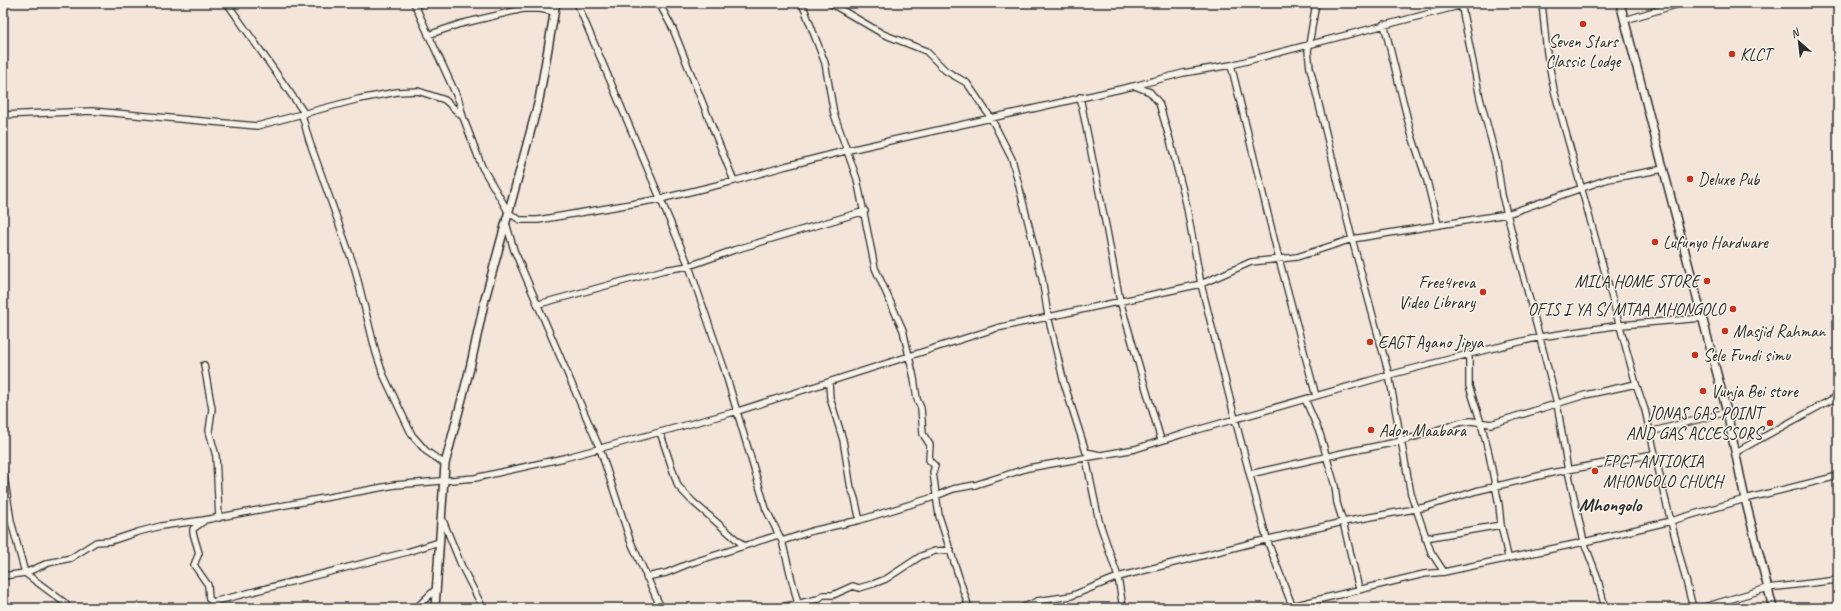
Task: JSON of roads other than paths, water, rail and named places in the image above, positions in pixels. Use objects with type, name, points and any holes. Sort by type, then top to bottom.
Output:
[{"type":"street","points":[[227,3],[303,115],[309,140],[355,269],[376,353],[383,374],[412,435],[426,451],[445,464]]},
{"type":"street","points":[[414,3],[459,101],[463,118],[482,167],[509,213],[520,220],[538,220],[660,199],[849,150],[1134,86],[1183,73],[1231,65],[1461,4],[1470,3]]},
{"type":"street","points":[[435,608],[445,464],[470,368],[485,299],[539,100],[556,3]]},
{"type":"street","points":[[577,3],[689,266],[738,411],[766,509],[782,541],[798,605]]},
{"type":"street","points":[[659,3],[673,29],[734,181]]},
{"type":"street","points":[[802,3],[825,63],[834,114],[841,135],[849,150],[865,211],[875,268],[903,330],[910,357],[917,399],[921,408],[923,434],[930,445],[929,460],[934,466],[932,472],[937,495],[939,516],[969,608]]},
{"type":"street","points":[[830,3],[883,34],[926,51],[946,71],[967,83],[991,118],[1012,160],[1042,278],[1048,316],[1064,383],[1086,452],[1104,455]]},
{"type":"street","points":[[1316,3],[1308,56],[1310,68],[1352,240],[1389,374],[1411,494],[1417,508],[1425,538],[1431,552],[1444,572]]},
{"type":"street","points":[[1542,3],[1547,53],[1581,189],[1636,384],[1645,410],[1654,454],[1693,608]]},
{"type":"street","points":[[1620,3],[1727,412],[1745,499],[1773,608]]},
{"type":"street","points":[[1625,20],[1682,3]]},
{"type":"street","points":[[1461,4],[1480,98],[1493,146],[1502,195],[1558,403],[1568,470],[1584,542],[1597,576],[1605,608]]},
{"type":"street","points":[[428,35],[460,24],[523,9],[540,9],[555,12]]},
{"type":"street","points":[[1384,24],[1411,133],[1427,181],[1438,225]]},
{"type":"street","points":[[1231,65],[1279,259],[1316,396]]},
{"type":"street","points":[[1134,86],[1150,92],[1159,103],[1186,203],[1201,284],[1235,419],[1267,540],[1292,607]]},
{"type":"street","points":[[3,115],[92,111],[257,126],[360,99],[397,92],[418,91],[445,100],[463,118]]},
{"type":"street","points":[[1080,98],[1108,231],[1120,301],[1161,440]]},
{"type":"street","points":[[3,576],[25,573],[48,563],[71,558],[96,542],[111,541],[161,526],[219,518],[395,485],[475,478],[564,458],[738,411],[998,328],[1201,284],[1251,262],[1297,257],[1318,252],[1352,240],[1507,214],[1608,179],[1664,169]]},
{"type":"street","points":[[539,304],[664,270],[689,266],[734,250],[865,211]]},
{"type":"street","points":[[506,222],[514,250],[539,304],[600,449],[620,511],[660,608]]},
{"type":"street","points":[[782,541],[812,531],[860,520],[1028,468],[1086,459],[1135,449],[1161,440],[1389,374],[1540,337],[1620,325],[1702,318]]},
{"type":"street","points":[[1470,354],[1469,386],[1489,454],[1508,557]]},
{"type":"street","points":[[204,365],[212,409],[209,431],[216,456],[219,518]]},
{"type":"street","points":[[829,383],[830,398],[842,440],[851,489],[854,494],[855,506],[860,520]]},
{"type":"street","points":[[1250,474],[1402,441],[1462,422],[1471,421],[1491,424],[1592,393],[1636,384]]},
{"type":"street","points":[[1736,452],[1838,396]]},
{"type":"street","points":[[1305,399],[1320,434],[1335,486],[1337,503],[1359,589]]},
{"type":"street","points":[[1650,432],[1727,412]]},
{"type":"street","points":[[660,432],[678,486],[692,501],[744,546]]},
{"type":"street","points":[[1022,608],[1037,601],[1071,596],[1118,577],[1267,540],[1343,522],[1417,508],[1551,473],[1654,454]]},
{"type":"street","points":[[1086,459],[1096,509],[1118,577],[1123,608]]},
{"type":"street","points":[[3,468],[11,521],[25,573],[65,604],[68,608]]},
{"type":"street","points":[[1284,608],[1424,574],[1444,572],[1508,557],[1584,542],[1671,521],[1745,499],[1838,476]]},
{"type":"street","points":[[441,516],[462,567],[483,608]]},
{"type":"street","points":[[204,520],[193,529],[199,553],[194,565],[208,585],[209,599],[213,602],[408,552],[440,542]]},
{"type":"street","points":[[1425,538],[1501,525]]},
{"type":"street","points":[[646,577],[666,573],[688,564],[778,535]]},
{"type":"street","points":[[778,608],[798,605],[818,599],[823,595],[833,595],[853,586],[859,588],[873,584],[886,578],[921,556],[935,551],[951,550]]},
{"type":"street","points":[[1701,608],[1768,588],[1838,580]]},
{"type":"street","points":[[416,608],[436,589]]},
{"type":"place","name":"Seven Stars Classic Lodge","points":[[1583,24]]},
{"type":"place","name":"KLCT","points":[[1732,54]]},
{"type":"place","name":"Deluxe Pub","points":[[1690,179]]},
{"type":"place","name":"Lufunyo Hardware","points":[[1655,242]]},
{"type":"place","name":"MILA HOME STORE","points":[[1707,281]]},
{"type":"place","name":"Free4reva Video Library","points":[[1483,292]]},
{"type":"place","name":"OFIS I YA S/ MTAA MHONGOLO","points":[[1733,309]]},
{"type":"place","name":"Masjid Rahman","points":[[1725,331]]},
{"type":"place","name":"EAGT Agano Jipya","points":[[1370,342]]},
{"type":"place","name":"Sele Fundi simu","points":[[1695,355]]},
{"type":"place","name":"Vunja Bei store","points":[[1703,391]]},
{"type":"place","name":"JONAS GAS POINT AND GAS ACCESSORS","points":[[1770,423]]},
{"type":"place","name":"Adon Maabara","points":[[1371,430]]},
{"type":"place","name":"FPCT ANTIOKIA MHONGOLO CHUCH","points":[[1595,471]]},
{"type":"district","name":"Mhongolo","points":[[1610,504]]}]
